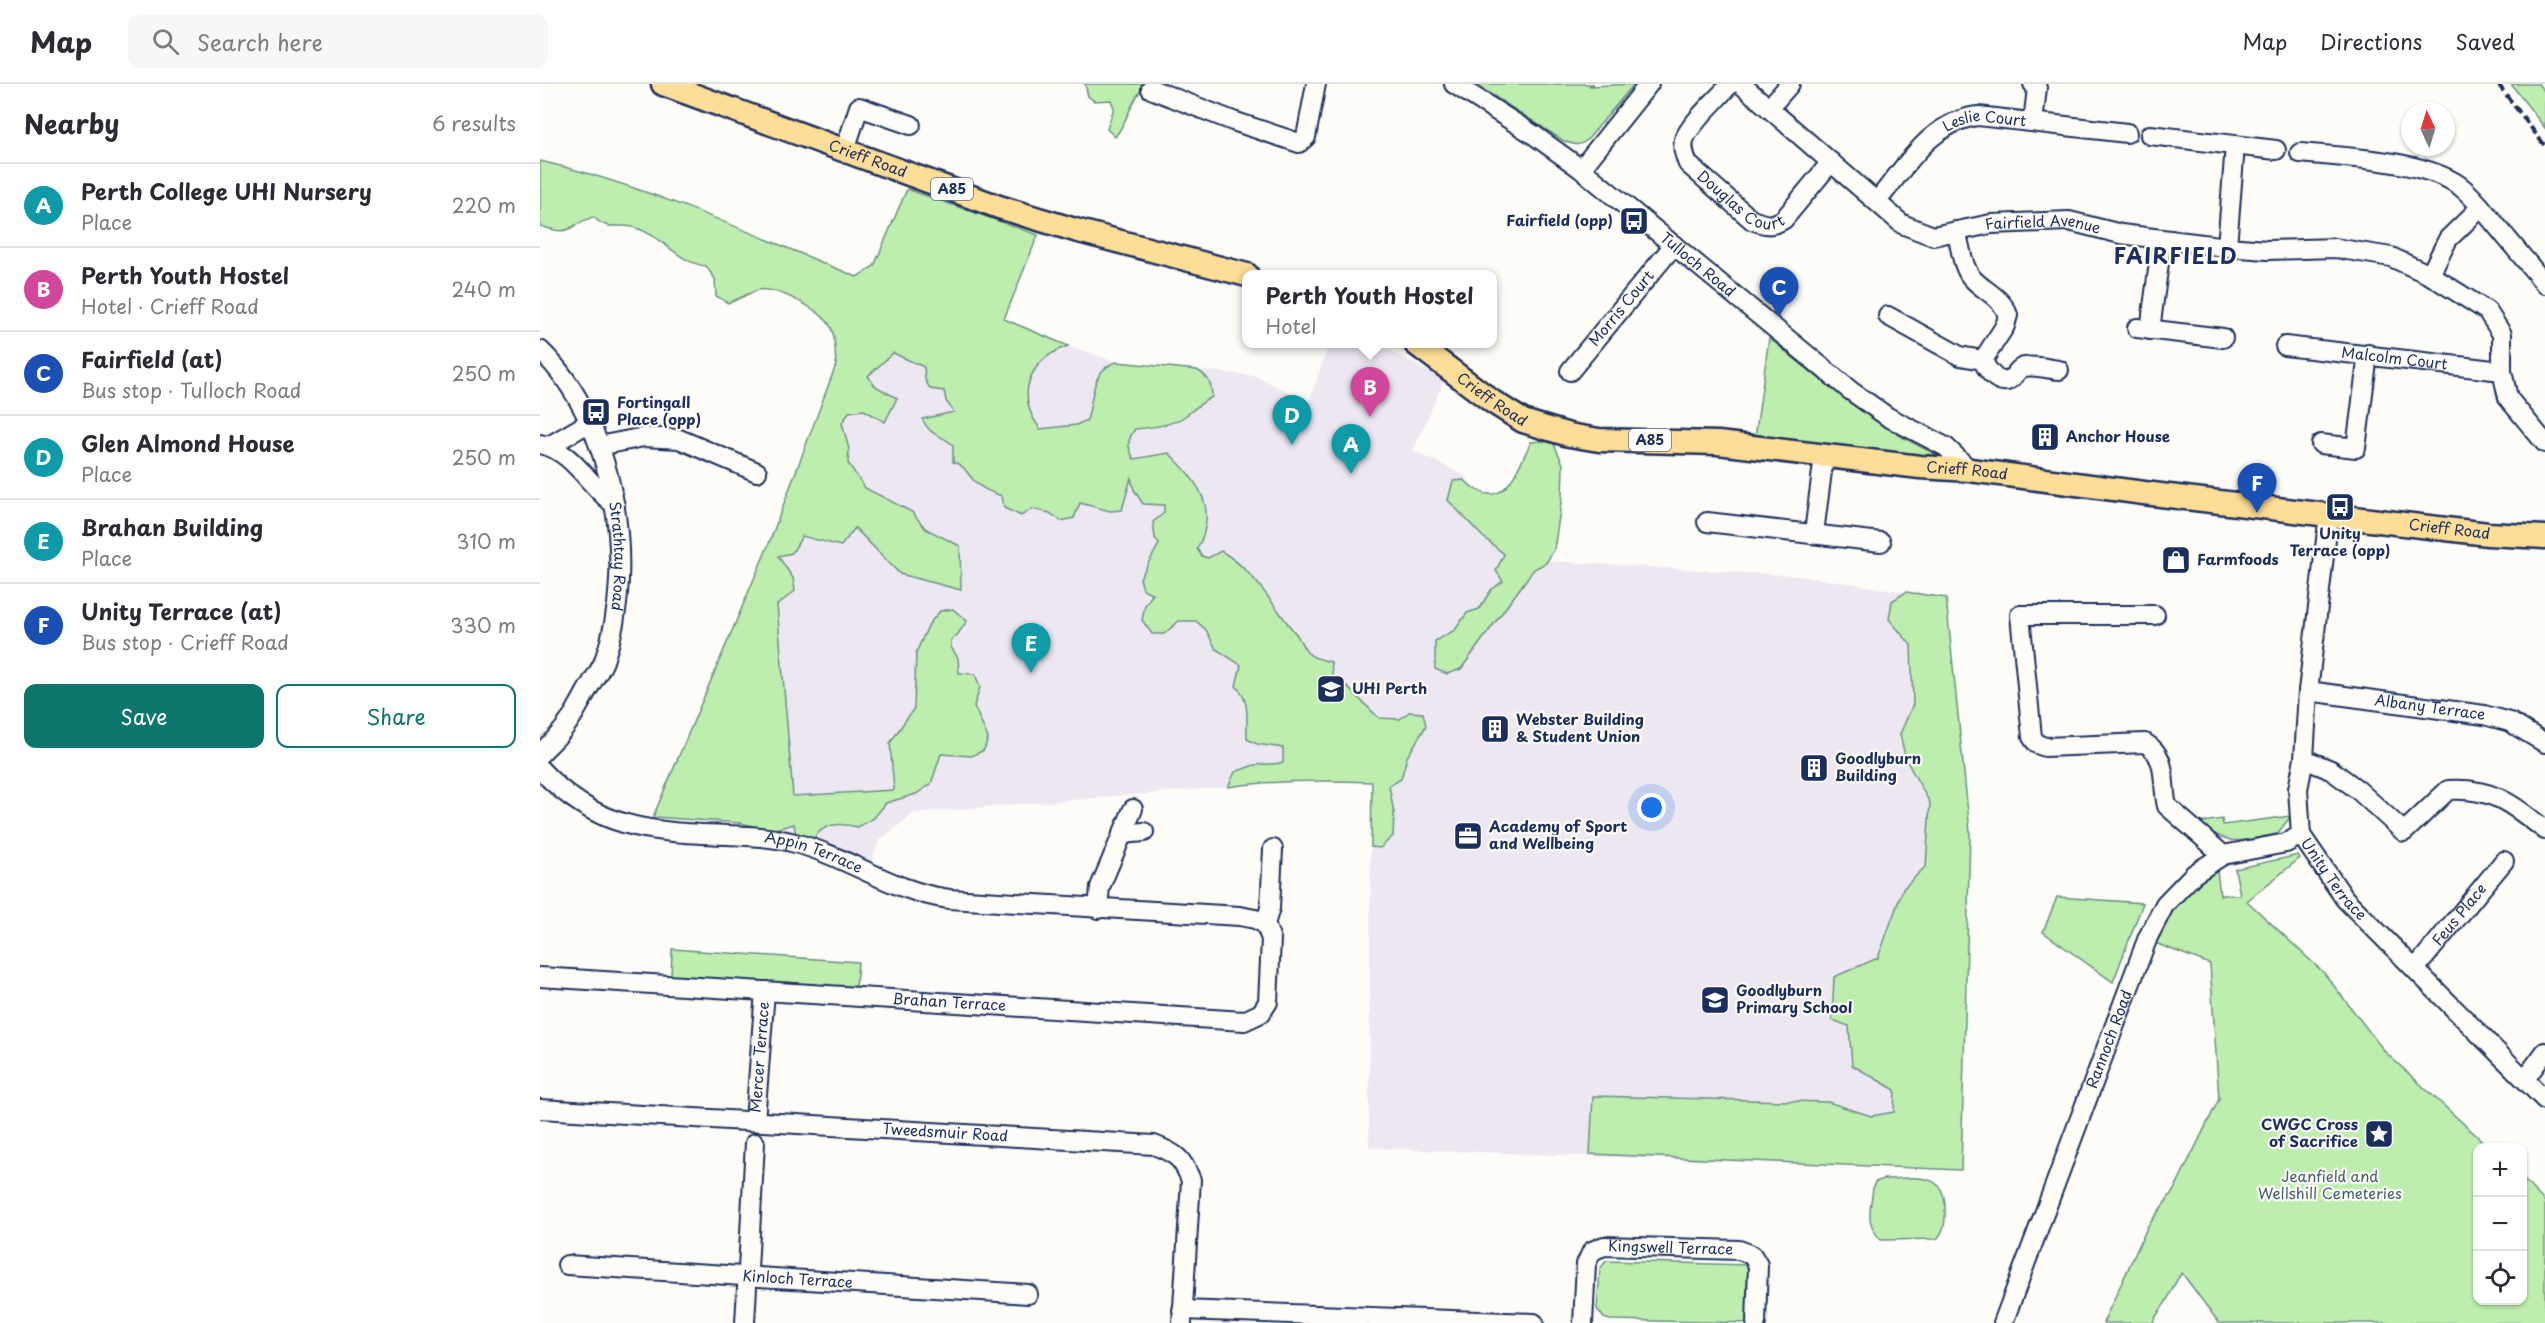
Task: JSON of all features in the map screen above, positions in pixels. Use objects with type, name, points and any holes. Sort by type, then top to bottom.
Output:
[{"type":"main road","name":"Crieff Road","points":[[663,84],[1047,222],[1242,274]]},
{"type":"main road","name":"Crieff Road","points":[[1421,348],[1493,402],[1523,421],[1549,431],[1599,440],[1688,440],[1920,467],[1970,470],[2488,534],[2545,537]]},
{"type":"street","points":[[1151,89],[1233,121],[1299,143],[1306,137],[1316,84]]},
{"type":"street","name":"Tulloch Road","points":[[1454,84],[1534,135],[1581,169],[1851,391],[1888,417],[1946,447],[1970,470]]},
{"type":"street","points":[[1581,169],[1649,84]]},
{"type":"street","name":"Douglas Court","points":[[1730,84],[1689,132],[1683,142],[1684,153],[1688,164],[1752,220],[1764,225],[1775,225],[1784,219],[1832,162]]},
{"type":"street","name":"Fairfield Avenue","points":[[1741,84],[1902,224],[1934,236],[1991,224],[2069,221],[2121,234],[2162,240],[2267,250],[2335,248],[2391,257],[2430,275],[2487,311],[2502,333],[2502,371],[2508,398],[2545,442]]},
{"type":"street","points":[[1769,108],[1790,84]]},
{"type":"street","points":[[2033,84],[2037,88],[2033,122]]},
{"type":"street","points":[[845,150],[859,107],[911,125]]},
{"type":"street","name":"Leslie Court","points":[[1877,201],[1930,139],[1952,123],[1978,117],[2127,133]]},
{"type":"street","points":[[2150,135],[2276,150]]},
{"type":"street","points":[[2227,247],[2235,146]]},
{"type":"street","points":[[2300,153],[2401,165],[2429,171],[2456,183],[2481,207],[2545,284]]},
{"type":"street","points":[[2430,275],[2448,239],[2481,207]]},
{"type":"street","points":[[1956,231],[1968,272],[1978,285],[2003,303],[2008,315],[2005,326],[1983,360]]},
{"type":"street","points":[[2162,240],[2144,329],[2223,338]]},
{"type":"street","name":"Morris Court","points":[[1570,371],[1674,245]]},
{"type":"street","points":[[1888,316],[1960,356],[1983,360],[1992,374],[2004,380],[2010,379],[2017,370],[2024,367],[2059,370]]},
{"type":"street","name":"Malcolm Court","points":[[2285,346],[2502,371]]},
{"type":"street","name":"Strathtay Road","points":[[540,350],[560,374],[590,422],[599,446],[615,505],[618,575],[617,611],[604,663],[565,727],[540,754]]},
{"type":"street","points":[[2321,444],[2356,448],[2368,354]]},
{"type":"street","points":[[544,445],[590,422]]},
{"type":"street","points":[[599,446],[644,437],[679,439],[697,444],[757,472]]},
{"type":"street","points":[[544,445],[576,464],[606,499],[615,505]]},
{"type":"street","points":[[1814,534],[1824,456]]},
{"type":"street","name":"Unity Terrace","points":[[2329,514],[2308,691],[2304,759],[2298,789],[2301,835],[2346,899],[2545,1100]]},
{"type":"street","points":[[1707,522],[1881,542]]},
{"type":"street","points":[[2155,615],[2020,615],[2031,736],[2037,744],[2045,747],[2145,743],[2155,749],[2161,759],[2167,806],[2223,855]]},
{"type":"street","name":"Albany Terrace","points":[[2308,691],[2484,715],[2510,722],[2545,743]]},
{"type":"street","points":[[2304,759],[2331,770],[2358,790],[2404,832],[2448,790],[2471,788],[2498,796],[2545,830]]},
{"type":"street","name":"Appin Terrace","points":[[540,770],[553,784],[586,808],[634,827],[788,841],[810,847],[895,886],[930,897],[961,901],[1240,916],[1265,924]]},
{"type":"street","points":[[1098,909],[1100,887],[1133,809]]},
{"type":"street","points":[[1122,834],[1144,832]]},
{"type":"street","name":"Rannoch Road","points":[[2003,1323],[2148,937],[2165,904],[2194,874],[2223,855],[2286,843],[2301,835]]},
{"type":"street","points":[[1265,924],[1270,908],[1274,849]]},
{"type":"street","name":"Feus Place","points":[[2415,969],[2504,861]]},
{"type":"street","name":"Brahan Terrace","points":[[540,977],[1244,1021],[1261,1013],[1268,1002],[1271,939],[1265,924]]},
{"type":"street","name":"Mercer Terrace","points":[[755,1121],[765,991]]},
{"type":"street","points":[[2525,1079],[2545,1052]]},
{"type":"street","name":"Tweedsmuir Road","points":[[540,1109],[1154,1145],[1167,1150],[1184,1162],[1191,1180],[1182,1317]]},
{"type":"street","points":[[745,1323],[755,1143]]},
{"type":"street","name":"Kingswell Terrace","points":[[1583,1323],[1586,1264],[1592,1251],[1604,1246],[1739,1250],[1752,1255],[1758,1265],[1756,1323]]},
{"type":"street","name":"Kinloch Terrace","points":[[567,1265],[1028,1294]]},
{"type":"street","points":[[1182,1317],[1534,1323]]},
{"type":"shaded area","name":"UHI Perth","points":[[874,266],[1068,346],[1117,362],[1256,376],[1309,402],[1328,348],[1385,348],[1444,380],[1413,451],[1464,475],[1533,560],[1800,576],[1946,598],[1970,831],[1961,1170],[1369,1148],[1371,782],[1268,781],[1228,787],[914,813],[879,841],[871,863],[812,840],[740,823],[653,817],[768,546]]},
{"type":"green space","points":[[1085,84],[1143,84],[1115,137],[1107,129],[1114,108],[1111,100],[1094,101],[1088,96]]},
{"type":"green space","points":[[1475,84],[1594,84],[1589,86],[1634,84],[1588,139],[1582,143],[1571,144]]},
{"type":"green space","points":[[2511,84],[2538,84],[2545,92],[2545,128]]},
{"type":"green space","points":[[540,161],[581,171],[661,198],[857,277],[874,266],[907,189],[1038,235],[1004,319],[1068,346],[1049,355],[1035,369],[1031,377],[1027,397],[1035,422],[1040,429],[1076,425],[1087,420],[1098,377],[1102,371],[1117,362],[1197,370],[1207,378],[1212,397],[1176,421],[1135,429],[1129,440],[1130,451],[1134,459],[1169,453],[1180,464],[1197,486],[1206,509],[1203,535],[1197,549],[1202,556],[1208,558],[1221,551],[1243,568],[1271,600],[1307,652],[1313,657],[1331,662],[1333,680],[1346,686],[1379,718],[1400,719],[1409,712],[1423,713],[1426,726],[1407,757],[1401,779],[1389,786],[1394,813],[1393,836],[1380,848],[1371,847],[1372,782],[1300,781],[1228,787],[1235,772],[1254,765],[1283,763],[1283,748],[1257,744],[1247,739],[1246,704],[1236,686],[1241,665],[1216,649],[1206,630],[1196,621],[1179,621],[1164,634],[1152,634],[1142,620],[1145,605],[1153,594],[1143,589],[1140,578],[1159,544],[1155,538],[1153,522],[1164,513],[1164,505],[1143,504],[1134,490],[1131,478],[1122,510],[1110,511],[1080,503],[1074,518],[1061,521],[1050,513],[1032,509],[1021,516],[1004,508],[1002,496],[981,487],[963,468],[953,462],[953,445],[933,433],[922,419],[954,412],[946,401],[944,391],[930,389],[925,379],[924,367],[893,353],[868,376],[875,386],[897,398],[885,422],[864,410],[849,412],[842,423],[849,449],[848,463],[865,488],[912,512],[926,529],[960,546],[961,590],[900,574],[855,528],[841,546],[802,536],[792,553],[778,556],[793,578],[795,591],[777,605],[793,796],[894,790],[890,743],[914,708],[916,653],[929,624],[940,611],[953,609],[967,621],[951,640],[951,647],[958,658],[959,673],[975,674],[980,687],[974,706],[988,738],[984,750],[972,756],[941,754],[931,784],[916,794],[886,803],[874,818],[858,827],[832,825],[822,830],[812,840],[796,836],[794,824],[772,830],[740,823],[653,817],[768,546],[836,365],[834,338],[824,318],[785,295],[758,290],[728,303],[716,296],[715,279],[706,266],[686,259],[642,230],[626,226],[608,226],[593,217],[564,231],[540,226]]},
{"type":"green space","points":[[1769,338],[1852,404],[1897,434],[1944,458],[1945,462],[1755,438]]},
{"type":"green space","points":[[1552,440],[1563,464],[1562,497],[1554,550],[1546,563],[1534,569],[1461,669],[1447,674],[1435,669],[1435,641],[1455,630],[1467,613],[1479,609],[1491,590],[1503,581],[1496,571],[1504,554],[1482,536],[1448,500],[1453,481],[1464,480],[1477,490],[1489,494],[1498,492],[1513,477],[1531,442]]},
{"type":"green space","points":[[1906,592],[1946,598],[1970,832],[1961,1170],[1590,1154],[1593,1096],[1828,1102],[1871,1116],[1894,1112],[1895,1090],[1852,1065],[1849,1026],[1832,1020],[1834,977],[1878,958],[1903,889],[1926,866],[1930,803],[1906,760],[1900,734],[1913,704],[1911,645],[1889,619],[1892,601]]},
{"type":"green space","points":[[2291,816],[2277,834],[2244,840],[2219,836],[2198,823],[2222,819],[2223,825]]},
{"type":"green space","name":"Jeanfield and Wellshill Cemeteries","points":[[2298,855],[2300,858],[2247,901],[2324,973],[2385,1052],[2485,1143],[2473,1143],[2473,1305],[2527,1305],[2527,1183],[2545,1202],[2545,1323],[2219,1323],[2182,1273],[2153,1323],[2103,1323],[2148,1226],[2174,1190],[2219,1099],[2210,964],[2155,943],[2179,902],[2214,870],[2217,871],[2220,895],[2240,895],[2235,869]]},
{"type":"green space","points":[[2057,897],[2143,903],[2113,982],[2043,932]]},
{"type":"green space","points":[[672,949],[858,962],[856,988],[671,977]]},
{"type":"green space","points":[[1884,1179],[1925,1179],[1940,1187],[1944,1196],[1945,1220],[1942,1232],[1937,1239],[1881,1240],[1872,1227],[1870,1209],[1875,1182]]},
{"type":"green space","points":[[1606,1261],[1748,1265],[1753,1270],[1751,1323],[1604,1318],[1597,1309],[1600,1269]]},
{"type":"railway","points":[[2498,84],[2545,146]]},
{"type":"place","name":"Fairfield (opp)","points":[[1634,221]]},
{"type":"place","name":"Fairfield (at)","points":[[1779,317]]},
{"type":"place","name":"Fortingall Place (opp)","points":[[596,412]]},
{"type":"place","name":"Perth Youth Hostel","points":[[1370,417]]},
{"type":"place","name":"Anchor House","points":[[2045,437]]},
{"type":"place","name":"Glen Almond House","points":[[1292,445]]},
{"type":"place","name":"Perth College UHI Nursery","points":[[1351,474]]},
{"type":"place","name":"Unity Terrace (opp)","points":[[2340,507]]},
{"type":"place","name":"Unity Terrace (at)","points":[[2257,513]]},
{"type":"place","name":"Farmfoods","points":[[2176,560]]},
{"type":"place","name":"Brahan Building","points":[[1031,673]]},
{"type":"place","name":"UHI Perth","points":[[1331,689]]},
{"type":"place","name":"Webster Building & Student Union","points":[[1495,729]]},
{"type":"place","name":"Goodlyburn Building","points":[[1814,768]]},
{"type":"place","name":"Academy of Sport and Wellbeing","points":[[1468,836]]},
{"type":"place","name":"Goodlyburn Primary School","points":[[1715,1000]]},
{"type":"place","name":"CWGC Cross of Sacrifice","points":[[2379,1134]]},
{"type":"district","name":"FAIRFIELD","points":[[2176,257]]}]
